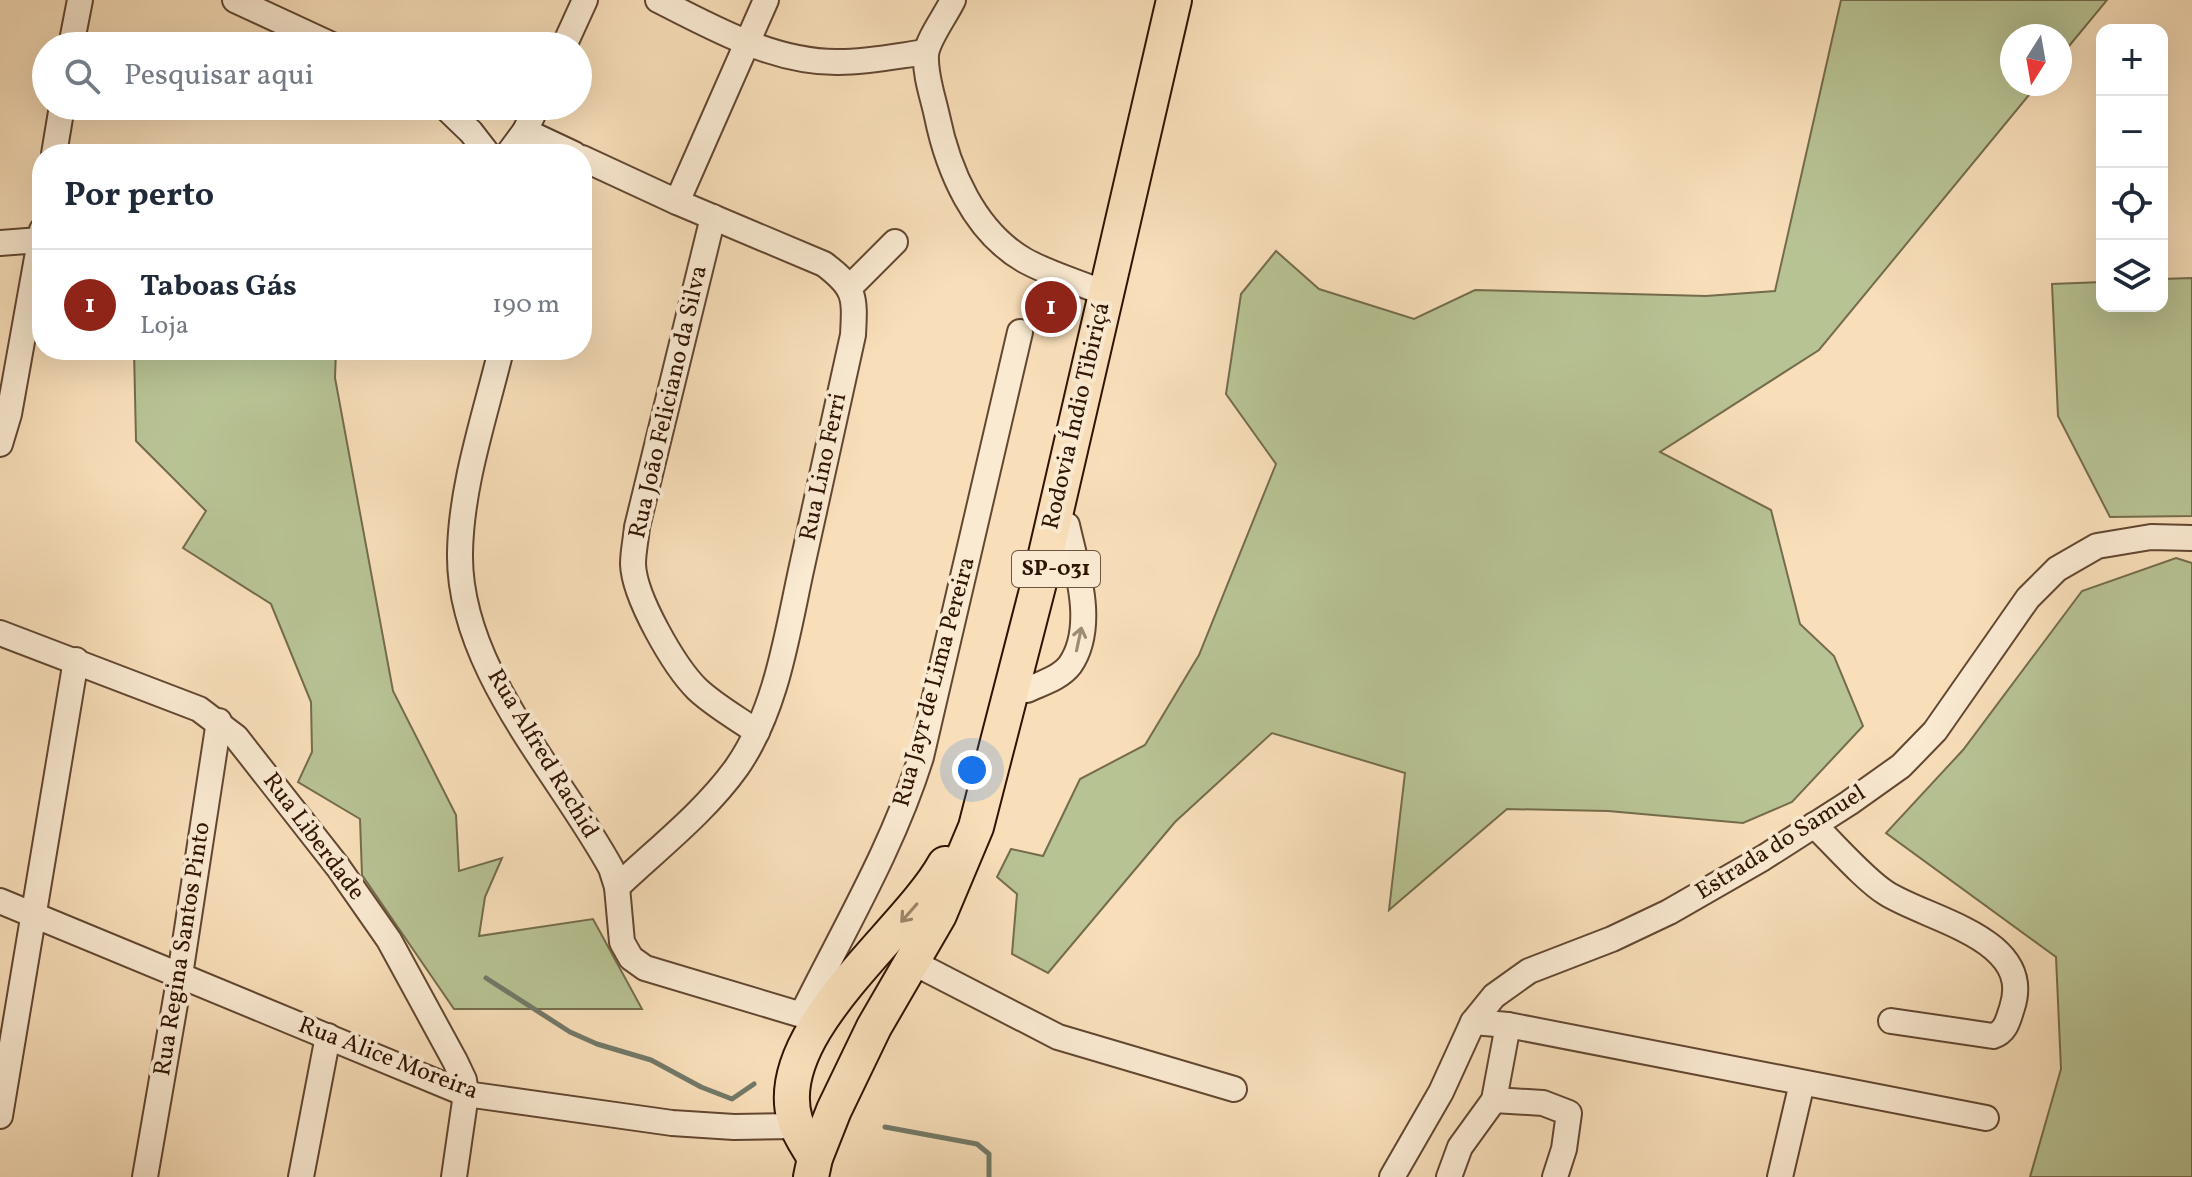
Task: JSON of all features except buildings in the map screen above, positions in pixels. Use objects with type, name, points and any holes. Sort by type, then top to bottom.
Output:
[{"type":"highway","name":"Rodovia Índio Tibiriçá","points":[[819,1171],[834,1110],[874,1027],[939,915],[961,867],[983,802],[1043,567],[1174,0]]},
{"type":"highway","name":"Rodovia Índio Tibiriçá","points":[[819,1171],[860,1103],[972,873],[987,834],[1027,690],[1192,0]]},
{"type":"highway","points":[[819,1171],[797,1126],[792,1102],[793,1080],[812,1017],[921,900],[983,802]]},
{"type":"street","points":[[74,32],[80,0]]},
{"type":"street","points":[[235,0],[304,32]]},
{"type":"street","points":[[570,32],[585,0]]},
{"type":"street","points":[[658,0],[747,44],[810,60],[838,62],[926,52]]},
{"type":"street","points":[[677,202],[766,0]]},
{"type":"street","points":[[953,0],[926,52],[928,77],[943,147],[956,182],[980,218],[1006,247],[1022,259],[1104,293]]},
{"type":"street","points":[[56,144],[60,120]]},
{"type":"street","points":[[459,120],[480,144]]},
{"type":"street","points":[[515,144],[530,120]]},
{"type":"street","points":[[525,131],[553,144]]},
{"type":"street","points":[[592,163],[824,264],[845,279],[849,288],[895,242]]},
{"type":"street","name":"Rua João Feliciano da Silva","points":[[713,217],[637,527],[633,564],[639,594],[652,622],[694,686],[715,705],[757,732]]},
{"type":"street","points":[[0,243],[32,237]]},
{"type":"street","points":[[0,444],[9,414],[32,285]]},
{"type":"street","name":"Rua Lino Ferri","points":[[617,887],[737,768],[757,732],[779,669],[853,335],[855,301],[849,288]]},
{"type":"street","name":"Rua Jayr de Lima Pereira","points":[[812,1017],[907,802],[921,757],[1020,332]]},
{"type":"street","name":"Rua Alfred Rachid","points":[[499,360],[466,495],[460,552],[462,590],[472,635],[511,709],[611,868],[617,887],[622,942],[631,958],[645,968],[812,1017]]},
{"type":"street","name":"Estrada do Samuel","points":[[1392,1177],[1441,1092],[1473,1022],[1494,996],[1529,971],[1612,939],[1669,912],[1763,858],[1901,766],[1935,731],[2028,598],[2057,569],[2097,546],[2151,537],[2192,538]]},
{"type":"street","name":"Rua Liberdade","points":[[0,633],[199,709],[219,721],[236,737],[338,867],[389,940],[455,1061],[464,1080],[466,1094],[454,1177]]},
{"type":"street","points":[[0,1116],[76,660]]},
{"type":"street","name":"Rua Regina Santos Pinto","points":[[145,1177],[219,721]]},
{"type":"street","points":[[1814,825],[1885,892],[1984,941],[2008,962],[2016,976],[2017,994],[2007,1025],[2000,1034],[1993,1036],[1891,1021]]},
{"type":"street","name":"Rua Alice Moreira","points":[[0,901],[466,1094],[672,1123],[734,1127],[797,1126]]},
{"type":"street","points":[[924,968],[1058,1037],[1234,1089]]},
{"type":"street","points":[[1473,1022],[1508,1025],[1986,1118]]},
{"type":"street","points":[[1449,1177],[1460,1147],[1494,1100],[1508,1025]]},
{"type":"street","points":[[301,1177],[328,1036]]},
{"type":"street","points":[[1780,1177],[1802,1083]]},
{"type":"street","points":[[1494,1100],[1543,1103],[1569,1113],[1564,1149],[1555,1177]]},
{"type":"green space","points":[[1841,0],[2107,0],[2072,42],[2072,24],[2000,24],[2000,96],[2028,96],[1819,350],[1660,452],[1771,510],[1800,624],[1834,656],[1863,726],[1792,802],[1743,823],[1608,811],[1507,809],[1389,910],[1405,773],[1272,733],[1175,822],[1048,973],[1012,954],[1017,894],[997,877],[1011,849],[1043,856],[1080,779],[1145,745],[1199,655],[1276,464],[1226,394],[1241,294],[1276,251],[1319,289],[1414,319],[1475,290],[1706,296],[1775,291]]},
{"type":"green space","points":[[2192,278],[2192,516],[2110,517],[2058,416],[2052,284],[2096,282],[2096,312],[2168,312],[2168,279]]},
{"type":"green space","points":[[134,360],[336,360],[335,378],[393,691],[456,815],[459,871],[502,858],[485,897],[479,936],[593,919],[642,1009],[454,1009],[362,875],[360,819],[298,782],[312,752],[311,702],[271,604],[183,548],[206,511],[136,441]]},
{"type":"green space","points":[[2176,558],[2192,563],[2192,1177],[2030,1177],[2061,1069],[2056,957],[1886,833],[1963,750],[2082,591]]},
{"type":"waterway","points":[[486,978],[570,1032],[597,1044],[651,1060],[701,1087],[732,1099],[754,1084]]},
{"type":"waterway","points":[[885,1127],[977,1144],[989,1154],[989,1177]]},
{"type":"place","name":"Taboas Gás","points":[[1051,307]]}]
